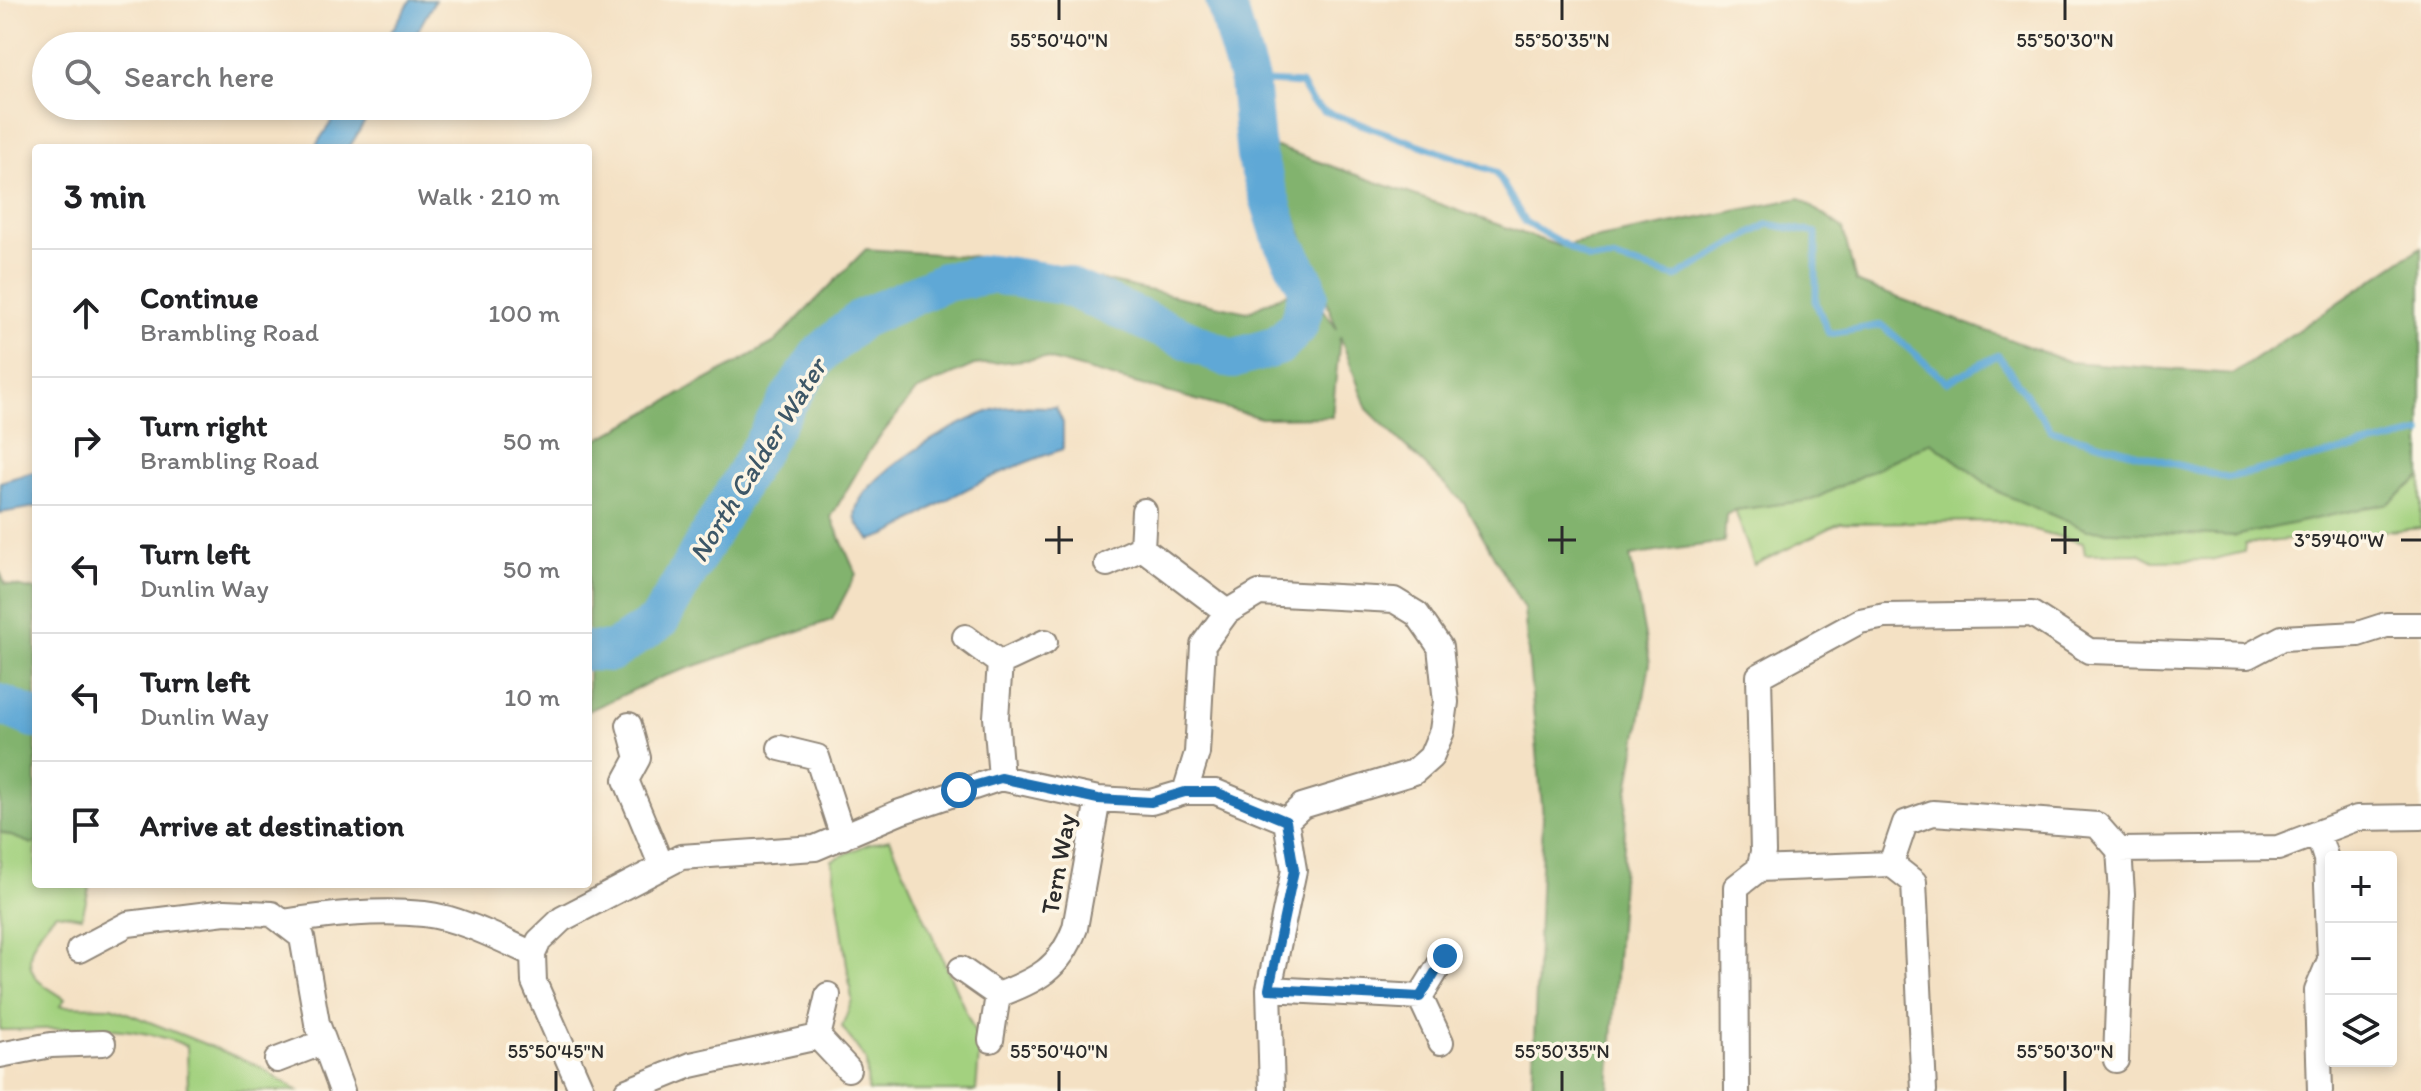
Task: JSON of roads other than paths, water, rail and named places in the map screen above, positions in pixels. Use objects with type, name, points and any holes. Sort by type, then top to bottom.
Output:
[{"type":"street","points":[[1142,548],[1144,511]]},
{"type":"street","points":[[1107,564],[1142,548]]},
{"type":"street","points":[[1142,548],[1227,612]]},
{"type":"street","points":[[1185,792],[1197,753],[1203,645],[1227,612],[1259,593],[1394,600],[1417,614],[1440,647],[1446,702],[1442,731],[1431,757],[1414,772],[1302,806],[1286,821]]},
{"type":"street","points":[[1759,869],[1763,852],[1759,676],[1867,618],[2032,614],[2089,651],[2248,656],[2282,638],[2358,634],[2386,625],[2421,625]]},
{"type":"street","points":[[965,637],[1000,663]]},
{"type":"street","points":[[1000,663],[1045,642]]},
{"type":"street","points":[[1000,663],[996,717],[1001,778]]},
{"type":"street","points":[[629,725],[638,758],[626,780],[662,867]]},
{"type":"street","points":[[780,748],[817,757],[843,837]]},
{"type":"street","points":[[582,1091],[534,982],[533,954],[539,941],[562,919],[681,857],[815,848],[915,807],[1001,778],[1098,799],[1151,802],[1185,792],[1216,792],[1286,821]]},
{"type":"street","name":"Tern Way","points":[[998,995],[1025,985],[1056,964],[1069,945],[1075,928],[1098,799]]},
{"type":"street","points":[[1891,864],[1905,823],[1933,813],[2097,825],[2119,850],[2122,894],[2116,1060]]},
{"type":"street","points":[[2119,850],[2278,848],[2357,818],[2421,817]]},
{"type":"street","points":[[1272,1091],[1269,989],[1294,870],[1286,821]]},
{"type":"street","points":[[2318,834],[2326,859],[2330,960],[2317,991],[2320,1091]]},
{"type":"street","points":[[1737,1091],[1736,887],[1759,869],[1891,864],[1914,882],[1924,1088]]},
{"type":"street","points":[[79,950],[128,924],[157,918],[272,914],[302,937],[317,1023],[342,1091]]},
{"type":"street","points":[[283,922],[332,914],[426,914],[496,937],[533,954]]},
{"type":"street","points":[[1420,997],[1445,956]]},
{"type":"street","points":[[961,969],[998,995],[991,1040]]},
{"type":"street","points":[[1269,989],[1420,997]]},
{"type":"street","points":[[818,1037],[828,995]]},
{"type":"street","points":[[1420,997],[1441,1042]]},
{"type":"street","points":[[818,1037],[848,1069]]},
{"type":"street","points":[[627,1091],[691,1065],[818,1037]]},
{"type":"street","points":[[277,1060],[324,1042]]},
{"type":"street","points":[[0,1055],[51,1045],[103,1043]]},
{"type":"water","points":[[411,0],[435,0],[417,32],[391,32]]},
{"type":"water","points":[[333,120],[366,120],[351,144],[317,144]]},
{"type":"water","points":[[1056,407],[1063,423],[1063,449],[976,485],[882,537],[871,540],[858,525],[858,504],[870,487],[889,469],[938,436],[1001,408]]},
{"type":"water","points":[[32,472],[32,508],[0,513],[0,482]]},
{"type":"waterway","name":"North Calder Water","points":[[592,651],[611,652],[659,621],[790,398],[819,355],[861,319],[944,282],[991,274],[1064,285],[1232,359],[1278,346],[1298,326],[1308,294],[1306,284],[1283,241],[1256,156],[1249,81],[1225,0]]},
{"type":"waterway","points":[[1249,81],[1301,84],[1311,101],[1324,111],[1496,172],[1525,222],[1589,259],[1615,259],[1676,277],[1768,224],[1816,233],[1816,303],[1829,334],[1882,325],[1947,382],[1998,355],[2051,430],[2226,478],[2421,433]]},
{"type":"waterway","name":"North Calder Water","points":[[0,704],[32,717]]}]
